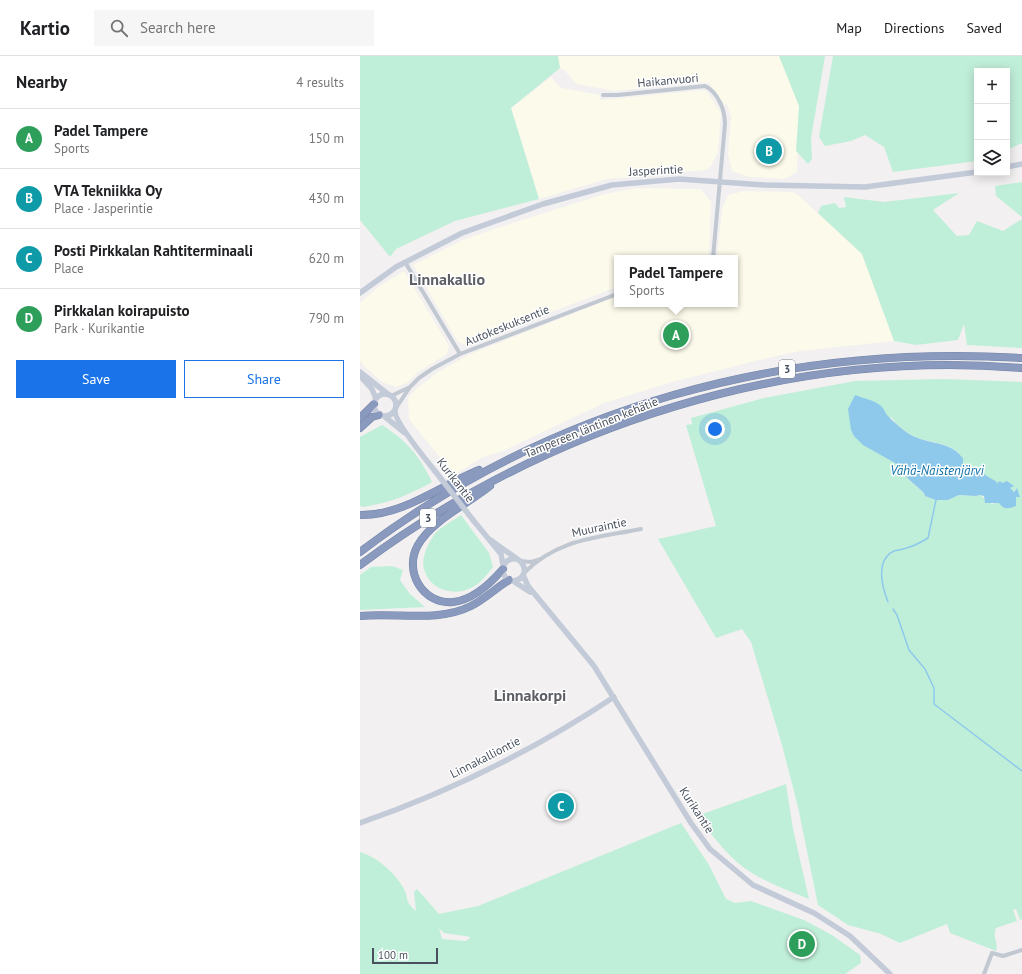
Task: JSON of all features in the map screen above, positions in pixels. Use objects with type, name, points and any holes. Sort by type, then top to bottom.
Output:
[{"type":"highway","name":"Tampereen läntinen kehätie","points":[[360,552],[408,517],[500,463],[569,432],[634,407],[708,384],[756,374],[843,361],[908,356],[976,355],[1022,358]]},
{"type":"highway","name":"Tampereen läntinen kehätie","points":[[360,565],[443,509],[501,477],[565,447],[638,418],[719,394],[806,377],[888,368],[974,366],[1022,368]]},
{"type":"highway","points":[[360,418],[375,401]]},
{"type":"highway","points":[[360,428],[372,417],[381,416]]},
{"type":"highway","points":[[360,515],[378,513],[403,505],[476,471],[500,463]]},
{"type":"highway","points":[[501,477],[456,510],[427,534],[415,550],[413,570],[416,581],[426,594],[441,601],[452,602],[464,599],[478,592],[503,568]]},
{"type":"highway","points":[[360,616],[432,615],[454,612],[474,604],[511,580]]},
{"type":"main road","points":[[1010,166],[1022,164]]},
{"type":"main road","name":"Jasperintie","points":[[360,293],[405,262],[462,233],[513,214],[589,190],[612,185],[679,179],[780,185],[865,187],[974,172]]},
{"type":"main road","points":[[360,372],[390,395],[395,401],[395,410],[390,415],[381,416],[375,410],[375,401],[372,389],[360,376]]},
{"type":"main road","points":[[375,401],[382,395],[390,395]]},
{"type":"main road","name":"Kurikantie","points":[[395,410],[396,418],[407,434],[503,558],[503,568]]},
{"type":"main road","name":"Kurikantie","points":[[381,416],[407,434]]},
{"type":"main road","name":"Kurikantie","points":[[489,539],[519,560]]},
{"type":"main road","points":[[510,559],[519,560],[524,567],[524,575],[518,580],[511,580],[504,575],[503,568],[510,559]]},
{"type":"main road","name":"Kurikantie","points":[[524,575],[525,582],[584,652],[614,696],[691,823],[710,849],[753,885],[814,913],[850,936],[890,974]]},
{"type":"main road","name":"Kurikantie","points":[[511,580],[540,600]]},
{"type":"main road","name":"Linnakalliontie","points":[[360,823],[419,801],[479,773],[568,725],[614,696]]},
{"type":"street","name":"Haikanvuori","points":[[603,95],[618,95],[694,86],[709,88],[720,102],[724,113],[725,131],[719,181]]},
{"type":"street","points":[[713,255],[719,181]]},
{"type":"street","points":[[405,262],[460,354]]},
{"type":"street","name":"Autokeskuksentie","points":[[390,395],[410,387],[432,369],[460,354],[614,295]]},
{"type":"street","name":"Autokeskuksentie","points":[[395,410],[410,387]]},
{"type":"street","name":"Muuraintie","points":[[519,560],[531,562],[576,540],[641,528]]},
{"type":"street","name":"Muuraintie","points":[[524,575],[541,558]]},
{"type":"street","points":[[984,974],[992,953],[1003,956],[1022,950]]},
{"type":"shaded area","points":[[558,56],[779,56],[799,106],[797,172],[784,179],[749,177],[732,171],[728,154],[731,117],[727,104],[725,105],[709,83],[691,83],[615,91],[577,84],[564,70],[560,68]]},
{"type":"shaded area","points":[[551,77],[561,88],[600,95],[600,100],[704,90],[707,92],[721,113],[718,152],[711,166],[706,170],[607,179],[539,199],[511,108]]},
{"type":"shaded area","points":[[635,188],[701,189],[711,202],[709,255],[614,255],[614,288],[466,345],[458,342],[413,265],[463,240],[601,195]]},
{"type":"shaded area","points":[[744,191],[793,192],[799,196],[862,254],[894,341],[800,351],[672,382],[604,403],[503,451],[481,458],[454,475],[409,419],[408,398],[415,390],[438,372],[468,355],[614,297],[614,307],[738,307],[738,255],[717,255],[722,209],[728,195]]},
{"type":"shaded area","points":[[404,271],[449,346],[447,354],[418,372],[407,383],[396,387],[382,382],[360,361],[360,303],[378,287]]},
{"type":"green space","points":[[360,56],[558,56],[560,68],[511,108],[539,199],[455,221],[396,249],[390,257],[360,220]]},
{"type":"green space","points":[[779,56],[825,56],[811,138],[812,159],[808,164],[796,151],[799,106]]},
{"type":"green space","points":[[833,56],[1022,56],[1022,143],[1010,149],[1010,68],[974,68],[974,161],[893,172],[884,147],[865,135],[851,141],[825,146],[819,137]]},
{"type":"green space","points":[[1022,182],[1022,217],[996,196],[995,186]]},
{"type":"green space","points":[[959,193],[933,210],[957,236],[969,235],[977,221],[1003,231],[1022,219],[1022,348],[967,345],[964,324],[958,340],[916,345],[894,341],[862,254],[818,213],[821,206],[835,203],[839,208],[846,207],[844,197],[884,202]]},
{"type":"green space","points":[[943,379],[1022,382],[1022,919],[1020,920],[1016,909],[1013,910],[1017,921],[996,928],[996,951],[950,933],[947,924],[900,943],[881,934],[848,925],[818,905],[798,807],[782,745],[751,642],[742,629],[716,638],[658,539],[716,526],[686,425],[692,424],[691,418],[764,398],[855,381]],"holes":[[[891,417],[899,427],[914,436],[942,444],[953,449],[963,458],[962,464],[996,482],[996,484],[1002,483],[1014,492],[1015,489],[1020,497],[992,504],[980,495],[959,495],[948,500],[936,500],[927,496],[905,476],[895,463],[854,436]]]},
{"type":"green space","points":[[382,425],[399,437],[412,449],[432,482],[399,498],[363,507],[360,506],[360,437]]},
{"type":"green space","points":[[461,515],[489,553],[493,567],[477,584],[458,592],[438,588],[433,584],[425,572],[423,563],[427,548],[434,535]]},
{"type":"green space","points":[[392,566],[403,570],[400,580],[410,594],[425,607],[360,610],[360,575],[371,567]]},
{"type":"green space","points":[[786,784],[793,829],[809,899],[772,884],[746,869],[727,852],[697,816]]},
{"type":"green space","points":[[681,823],[709,865],[726,899],[735,903],[751,901],[804,920],[832,935],[860,955],[861,963],[845,974],[360,974],[360,852],[373,857],[390,871],[403,887],[409,904],[416,911],[414,892],[417,889],[439,914],[478,906]],"holes":[[[439,928],[444,933],[471,937],[466,941],[442,939]]]},
{"type":"water","name":"Vähä-Naistenjärvi","points":[[855,395],[878,404],[892,420],[911,435],[952,448],[963,458],[963,464],[968,465],[997,482],[996,484],[1000,481],[1002,483],[1007,481],[1014,486],[1010,488],[1014,492],[1017,488],[1020,497],[1016,497],[1016,506],[1006,508],[999,503],[985,503],[984,496],[980,495],[959,495],[948,500],[936,500],[925,496],[924,493],[905,476],[895,463],[863,445],[854,436],[851,430],[848,409]]},
{"type":"waterway","points":[[888,602],[882,582],[882,567],[884,561],[888,555],[894,551],[913,546],[928,538],[936,500]]},
{"type":"waterway","points":[[893,609],[897,615],[909,650],[925,669],[934,688],[934,704],[1022,771]]},
{"type":"place","name":"VTA Tekniikka Oy","points":[[769,151]]},
{"type":"place","name":"Padel Tampere","points":[[676,335]]},
{"type":"place","name":"Posti Pirkkalan Rahtiterminaali","points":[[561,806]]},
{"type":"place","name":"Pirkkalan koirapuisto","points":[[802,944]]},
{"type":"district","name":"Linnakallio","points":[[447,279]]},
{"type":"district","name":"Linnakorpi","points":[[530,695]]}]
